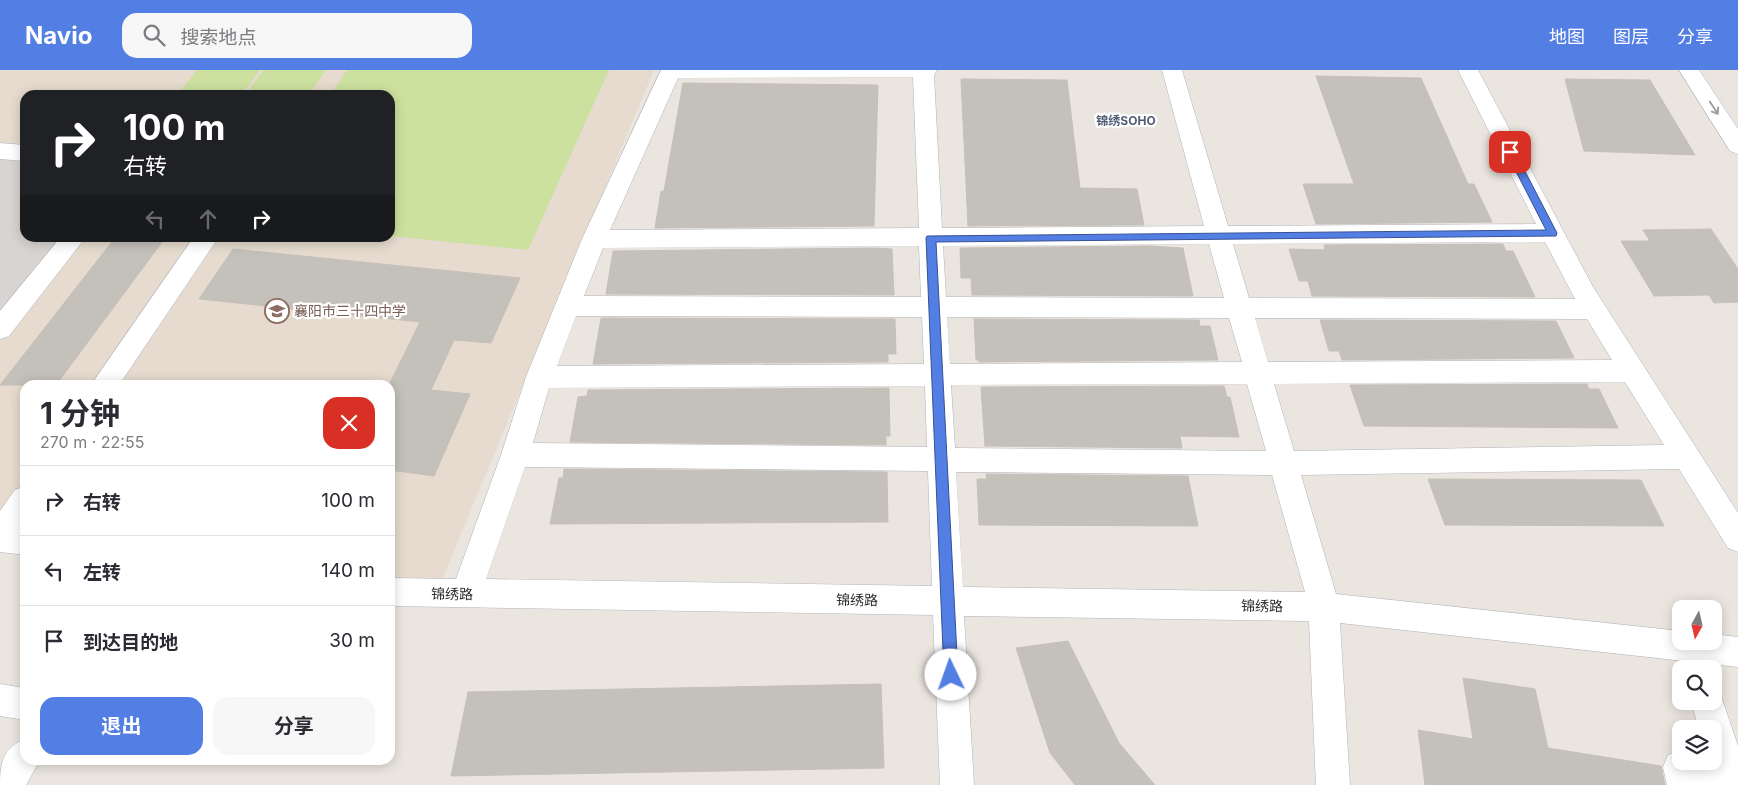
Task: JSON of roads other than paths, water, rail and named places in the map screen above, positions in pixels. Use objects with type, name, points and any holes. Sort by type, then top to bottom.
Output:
[{"type":"street","points":[[466,594],[515,455],[539,377],[594,239],[671,70],[925,70],[930,238],[957,785]]},
{"type":"street","points":[[1172,70],[1324,607],[1334,785]]},
{"type":"street","points":[[1468,70],[1594,310],[1738,539]]},
{"type":"street","points":[[1689,70],[1738,146]]},
{"type":"street","points":[[0,151],[20,153]]},
{"type":"street","points":[[594,239],[1552,233]]},
{"type":"street","points":[[0,329],[70,242]]},
{"type":"street","points":[[107,380],[203,242]]},
{"type":"street","points":[[568,306],[1594,310]]},
{"type":"street","points":[[539,377],[1633,371]]},
{"type":"street","points":[[515,455],[1284,463],[1686,457]]},
{"type":"street","points":[[20,507],[0,537],[20,541]]},
{"type":"street","name":"锦绣路","points":[[395,592],[1324,607],[1694,658],[1738,652]]},
{"type":"street","points":[[0,700],[20,703]]},
{"type":"street","points":[[1710,710],[1734,778]]},
{"type":"street","points":[[7,785],[20,764]]},
{"type":"street","points":[[1684,785],[1680,767],[1734,778]]},
{"type":"place","name":"襄阳市三十四中学","points":[[277,311]]},
{"type":"district","name":"锦绣SOHO","points":[[1126,121]]}]
